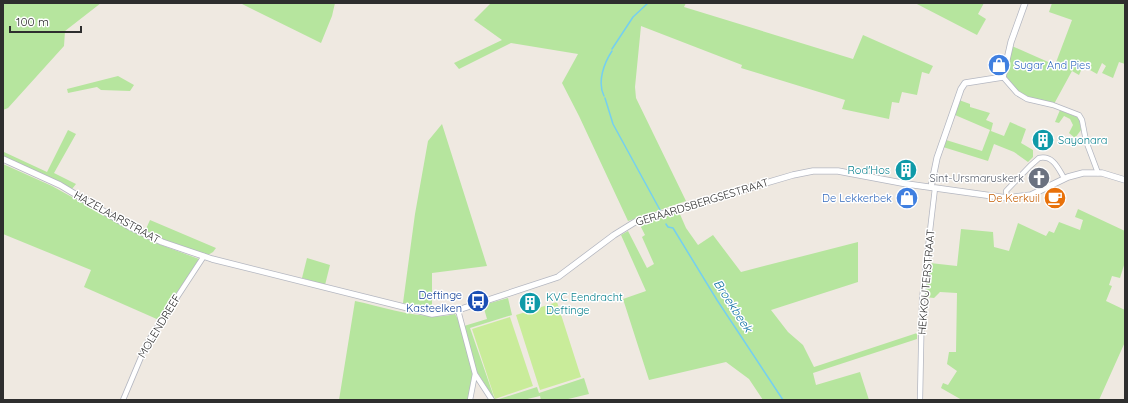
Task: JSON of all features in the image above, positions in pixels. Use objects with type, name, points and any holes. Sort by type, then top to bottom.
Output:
[{"type":"street","points":[[1003,78],[1011,42],[1025,3]]},
{"type":"street","points":[[1003,78],[1017,93],[1027,99],[1053,105],[1079,115],[1082,120],[1086,140],[1098,173]]},
{"type":"street","points":[[933,188],[937,158],[952,112],[965,83],[1003,78]]},
{"type":"street","points":[[1006,198],[1006,191],[1039,158],[1047,158],[1053,161],[1064,178]]},
{"type":"street","name":"HAZELAARSTRAAT","points":[[3,159],[60,185],[148,236],[204,256],[305,282]]},
{"type":"street","name":"GERAARDSBERGSESTRAAT","points":[[305,282],[418,312],[439,314],[458,310],[558,277],[614,235],[635,222],[792,175],[813,171],[838,171],[933,188],[1006,198],[1021,198],[1036,194],[1064,178],[1083,173],[1098,173],[1125,180]]},
{"type":"street","name":"HEKKOUTERSTRAAT","points":[[920,400],[922,304],[933,188]]},
{"type":"street","name":"MOLENDREEF","points":[[123,400],[147,343],[204,256]]},
{"type":"street","points":[[458,310],[475,374],[492,400]]},
{"type":"street","points":[[470,400],[475,374]]},
{"type":"green space","points":[[3,3],[101,3],[65,31],[64,46],[8,108],[3,110]]},
{"type":"green space","points":[[240,3],[335,3],[332,16],[321,43]]},
{"type":"green space","points":[[491,3],[686,3],[684,7],[853,59],[863,35],[933,66],[929,74],[922,72],[917,95],[902,92],[899,103],[892,102],[889,119],[842,109],[845,100],[741,68],[742,65],[641,26],[635,87],[636,98],[686,201],[628,221],[562,83],[578,54],[511,43],[459,69],[454,63],[502,40],[474,20]]},
{"type":"green space","points":[[915,3],[984,3],[978,14],[986,19],[977,35]]},
{"type":"green space","points":[[1052,3],[1125,3],[1125,64],[1119,62],[1113,78],[1102,73],[1106,66],[1102,63],[1097,74],[1083,66],[1079,75],[1072,71],[1054,104],[1033,98],[1018,91],[1012,87],[1006,74],[1012,46],[1055,65],[1072,20],[1049,12]]},
{"type":"green space","points":[[118,76],[134,85],[130,91],[101,90],[97,87],[68,93],[67,89]]},
{"type":"green space","points":[[959,100],[970,104],[970,107],[990,113],[986,120],[993,123],[991,131],[1004,136],[1010,122],[1026,129],[1021,143],[1033,150],[1033,157],[1028,162],[1014,152],[994,144],[988,161],[943,147],[946,140],[982,151],[990,130],[955,115]]},
{"type":"green space","points":[[1060,110],[1079,118],[1081,130],[1075,138],[1069,133],[1073,125],[1070,119],[1064,116],[1059,123],[1055,122]]},
{"type":"green space","points":[[442,124],[487,266],[432,273],[432,309],[403,303],[415,214],[428,141]]},
{"type":"green space","points":[[68,130],[76,134],[54,173],[76,184],[72,189],[3,157],[4,152],[47,172]]},
{"type":"green space","points":[[3,164],[52,186],[153,242],[199,259],[159,320],[84,287],[91,270],[3,234]]},
{"type":"green space","points":[[1078,209],[1125,231],[1125,262],[1120,278],[1112,276],[1109,285],[1112,286],[1106,301],[1125,310],[1125,342],[1099,400],[962,400],[941,388],[943,383],[948,385],[957,371],[947,364],[949,352],[956,352],[957,293],[940,292],[934,298],[925,297],[930,263],[957,266],[961,229],[993,232],[994,247],[1009,251],[1018,223],[1046,236],[1049,231],[1054,233],[1059,222],[1080,230],[1083,220],[1075,217]]},
{"type":"green space","points":[[679,212],[686,228],[698,245],[713,235],[741,272],[858,242],[858,282],[771,310],[788,332],[803,345],[814,367],[917,333],[917,339],[813,373],[816,385],[860,372],[869,400],[763,400],[749,379],[726,362],[649,380],[623,299],[646,291],[621,235],[628,231],[647,268],[654,264],[642,237],[645,235],[640,225]]},
{"type":"green space","points":[[150,220],[216,248],[208,255],[174,244],[145,231]]},
{"type":"green space","points":[[307,258],[330,265],[325,285],[302,278]]},
{"type":"green space","points":[[508,298],[512,315],[470,328],[495,400],[477,372],[464,326],[487,319],[483,305]]},
{"type":"green space","points":[[355,301],[418,315],[443,316],[455,314],[459,321],[473,374],[469,400],[339,400]]},
{"type":"green space","points":[[557,302],[581,377],[540,390],[516,315]]},
{"type":"green space","points":[[510,317],[533,386],[495,399],[472,329]]},
{"type":"green space","points":[[584,378],[589,394],[564,400],[541,400],[540,396],[523,400],[496,400],[537,387],[539,393]]},
{"type":"waterway","name":"Broekbeek","points":[[612,49],[633,17],[648,3]]},
{"type":"waterway","name":"Broekbeek","points":[[604,96],[601,85],[602,73],[606,61],[612,51]]},
{"type":"waterway","name":"Broekbeek","points":[[605,98],[613,124],[660,210]]},
{"type":"waterway","name":"Broekbeek","points":[[666,224],[668,227],[673,228],[717,300],[783,400]]},
{"type":"place","name":"Sugar And Pies","points":[[999,65]]},
{"type":"place","name":"Sayonara","points":[[1043,140]]},
{"type":"place","name":"Rod'Hos","points":[[906,170]]},
{"type":"place","name":"Sint-Ursmaruskerk","points":[[1039,178]]},
{"type":"place","name":"De Lekkerbek","points":[[907,198]]},
{"type":"place","name":"De Kerkuil","points":[[1055,198]]},
{"type":"place","name":"Deftinge Kasteelken","points":[[478,301]]},
{"type":"place","name":"KVC Eendracht Deftinge","points":[[530,303]]}]
